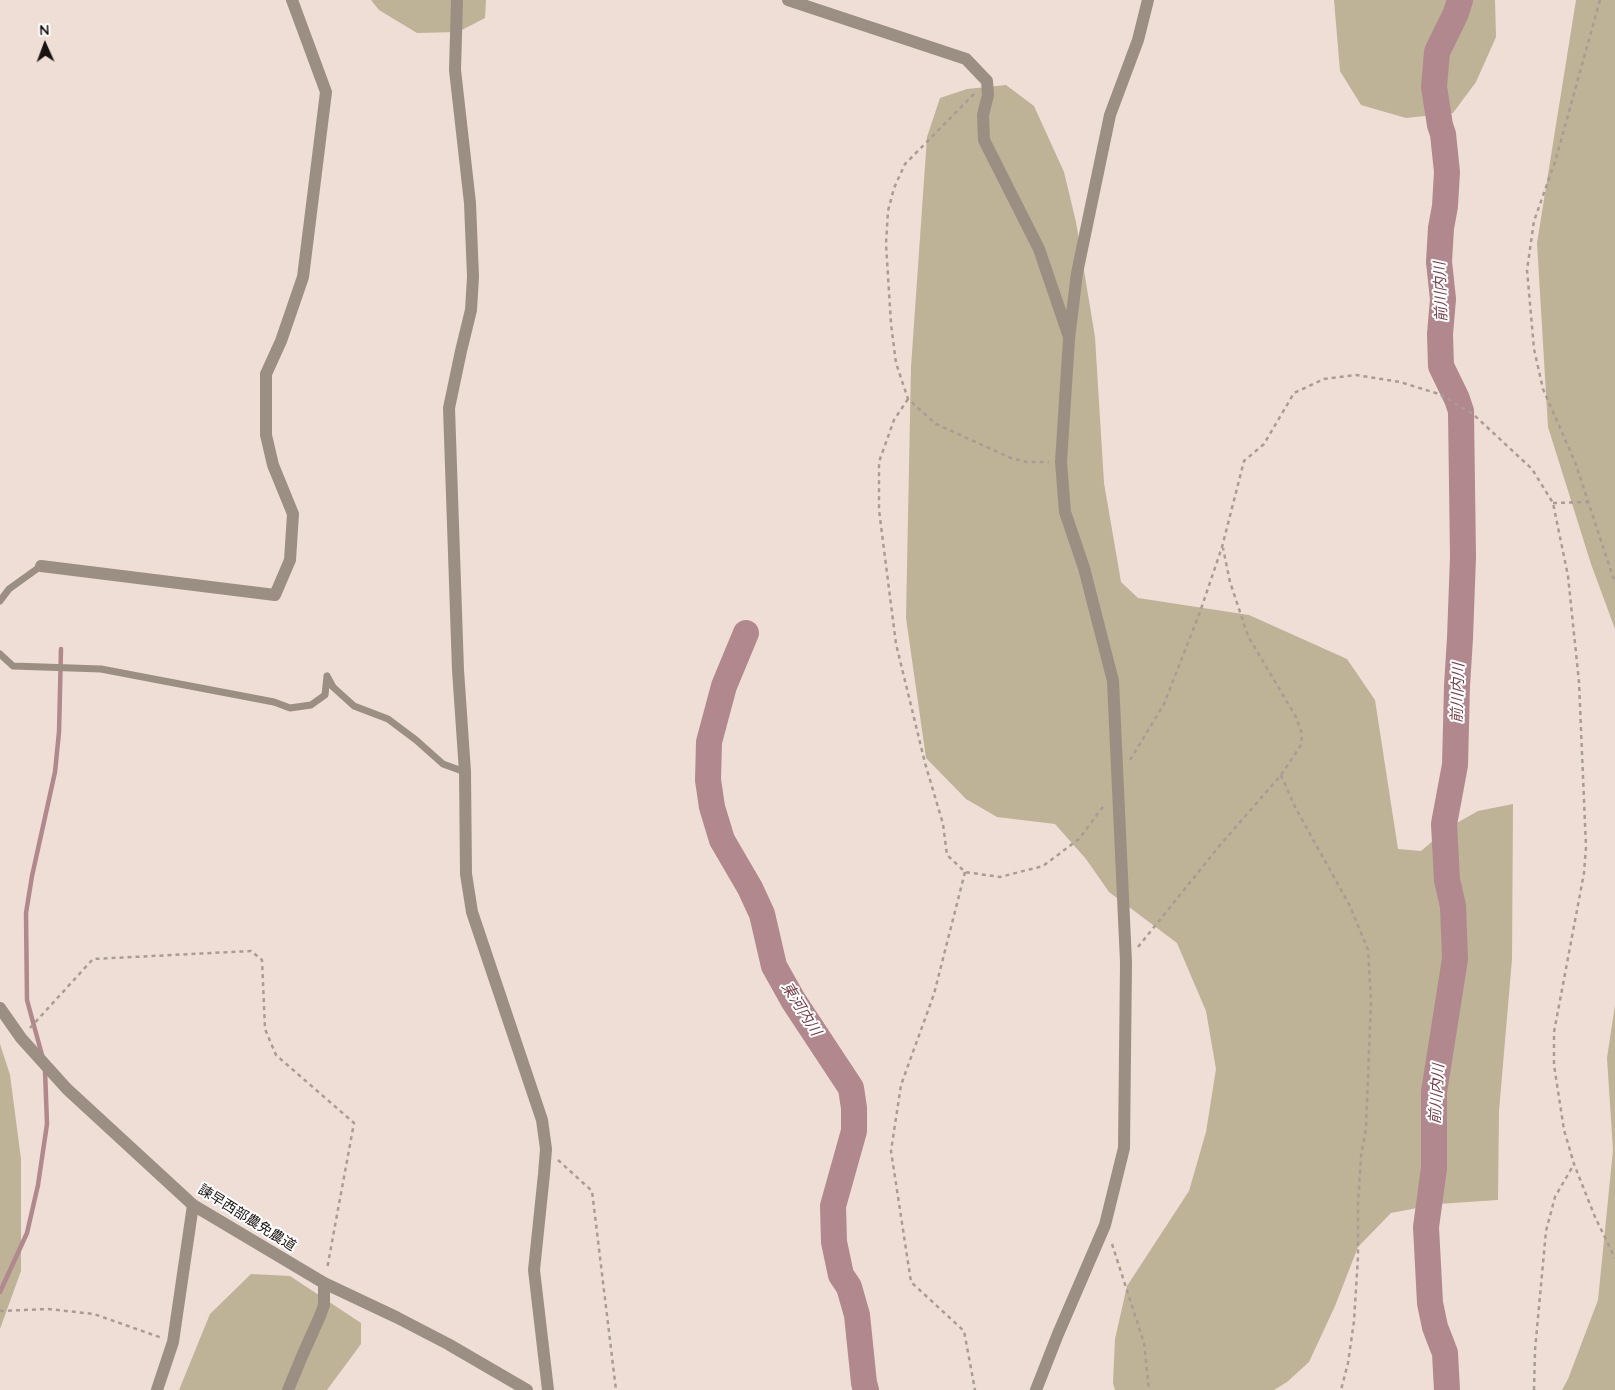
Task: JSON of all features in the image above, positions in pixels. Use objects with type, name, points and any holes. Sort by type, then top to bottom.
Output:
[{"type":"street","points":[[41,566],[275,595],[290,560],[293,514],[273,465],[266,435],[266,374],[281,341],[303,276],[326,92],[292,0]]},
{"type":"street","points":[[457,0],[455,70],[470,203],[473,277],[471,310],[460,351],[449,408],[458,670],[465,772],[466,874],[472,912],[542,1120],[546,1149],[534,1270],[548,1390]]},
{"type":"street","points":[[788,0],[966,59],[986,81],[988,95],[983,114],[984,140],[1039,249],[1069,339]]},
{"type":"street","points":[[1036,1390],[1105,1225],[1124,1148],[1126,962],[1113,681],[1084,568],[1066,512],[1061,462],[1069,339],[1077,273],[1110,115],[1138,40],[1148,0]]},
{"type":"street","name":"諫早西部農免農道","points":[[0,1008],[21,1038],[67,1089],[193,1205],[324,1283],[448,1344],[527,1390]]},
{"type":"street","points":[[157,1390],[173,1342],[193,1205]]},
{"type":"street","points":[[288,1390],[324,1305],[324,1283]]},
{"type":"lane","points":[[0,601],[9,589],[41,566]]},
{"type":"lane","points":[[0,654],[13,666],[101,669],[274,702],[290,708],[311,705],[325,695],[327,676],[333,687],[354,706],[388,719],[443,764],[465,772]]},
{"type":"path","points":[[1600,0],[1555,162],[1534,221],[1528,270],[1534,349],[1543,389],[1575,462],[1615,583]]},
{"type":"path","points":[[986,81],[905,164],[894,188],[888,211],[886,244],[890,324],[896,363],[908,399],[936,424],[1011,458],[1027,462],[1061,462]]},
{"type":"path","points":[[1118,779],[1164,704],[1200,612],[1222,547],[1244,461],[1264,444],[1294,394],[1324,379],[1356,375],[1400,382],[1439,394],[1473,414],[1532,469],[1553,503],[1568,576],[1579,682],[1586,848],[1584,873],[1554,1032],[1554,1065],[1564,1130],[1574,1164],[1594,1217],[1615,1258]]},
{"type":"path","points":[[908,399],[894,420],[879,462],[879,510],[896,644],[925,763],[943,824],[947,855],[965,872],[1000,877],[1044,866],[1079,839],[1107,800]]},
{"type":"path","points":[[1553,503],[1589,502]]},
{"type":"path","points":[[1126,962],[1221,844],[1282,775],[1301,744],[1302,734],[1296,718],[1248,636],[1230,582],[1222,547]]},
{"type":"path","points":[[1282,775],[1296,809],[1350,906],[1368,950],[1371,1000],[1366,1129],[1361,1156],[1354,1321],[1348,1364],[1341,1390]]},
{"type":"path","points":[[965,872],[934,994],[901,1085],[891,1151],[911,1282],[964,1331],[975,1390]]},
{"type":"path","points":[[21,1038],[93,960],[251,951],[262,960],[265,1029],[276,1055],[354,1123],[324,1283]]},
{"type":"path","points":[[546,1149],[592,1191],[616,1390]]},
{"type":"path","points":[[1534,1390],[1546,1231],[1554,1197],[1574,1164]]},
{"type":"path","points":[[1105,1225],[1144,1343],[1149,1390]]},
{"type":"path","points":[[0,1311],[48,1310],[94,1314],[173,1342]]},
{"type":"shaded area","points":[[371,0],[486,0],[485,18],[458,32],[417,33],[379,10]]},
{"type":"shaded area","points":[[1334,0],[1495,0],[1496,37],[1476,82],[1453,113],[1406,118],[1361,105],[1340,71]]},
{"type":"shaded area","points":[[1576,0],[1615,0],[1615,629],[1591,564],[1548,427],[1537,243]]},
{"type":"shaded area","points":[[1006,85],[1034,106],[1064,172],[1076,222],[1095,337],[1104,483],[1121,582],[1138,598],[1249,615],[1347,659],[1375,700],[1398,849],[1421,851],[1448,828],[1478,811],[1513,804],[1512,959],[1499,1111],[1498,1200],[1438,1204],[1391,1213],[1358,1247],[1335,1306],[1309,1362],[1287,1382],[1274,1390],[1115,1390],[1113,1383],[1115,1339],[1127,1286],[1189,1191],[1206,1132],[1216,1069],[1206,1011],[1177,943],[1109,892],[1086,859],[1055,824],[997,817],[966,799],[926,758],[906,618],[911,367],[927,137],[940,98],[967,89]]},
{"type":"shaded area","points":[[1615,1005],[1615,1390],[1562,1390],[1598,1300],[1613,1150],[1607,1058]]},
{"type":"shaded area","points":[[0,1044],[10,1075],[21,1159],[21,1271],[0,1329]]},
{"type":"shaded area","points":[[251,1274],[290,1276],[361,1323],[361,1344],[327,1390],[179,1390],[210,1314]]},
{"type":"waterway","name":"前川内川","points":[[1447,1390],[1445,1353],[1435,1327],[1430,1303],[1426,1227],[1434,1168],[1434,1092],[1455,959],[1453,906],[1447,880],[1444,824],[1455,765],[1463,557],[1461,411],[1441,366],[1440,334],[1443,299],[1439,262],[1447,172],[1443,134],[1434,87],[1437,52],[1456,13],[1460,0]]},
{"type":"waterway","name":"東河内川","points":[[746,633],[724,686],[709,742],[708,780],[712,807],[722,840],[750,888],[762,914],[774,966],[793,1000],[851,1088],[854,1108],[854,1131],[833,1206],[834,1242],[841,1275],[849,1287],[857,1315],[866,1390]]},
{"type":"waterway","points":[[42,1055],[27,1000],[26,913],[32,876],[55,772],[59,732],[61,649]]},
{"type":"waterway","points":[[0,1292],[27,1233],[38,1185],[47,1124],[45,1070]]}]
